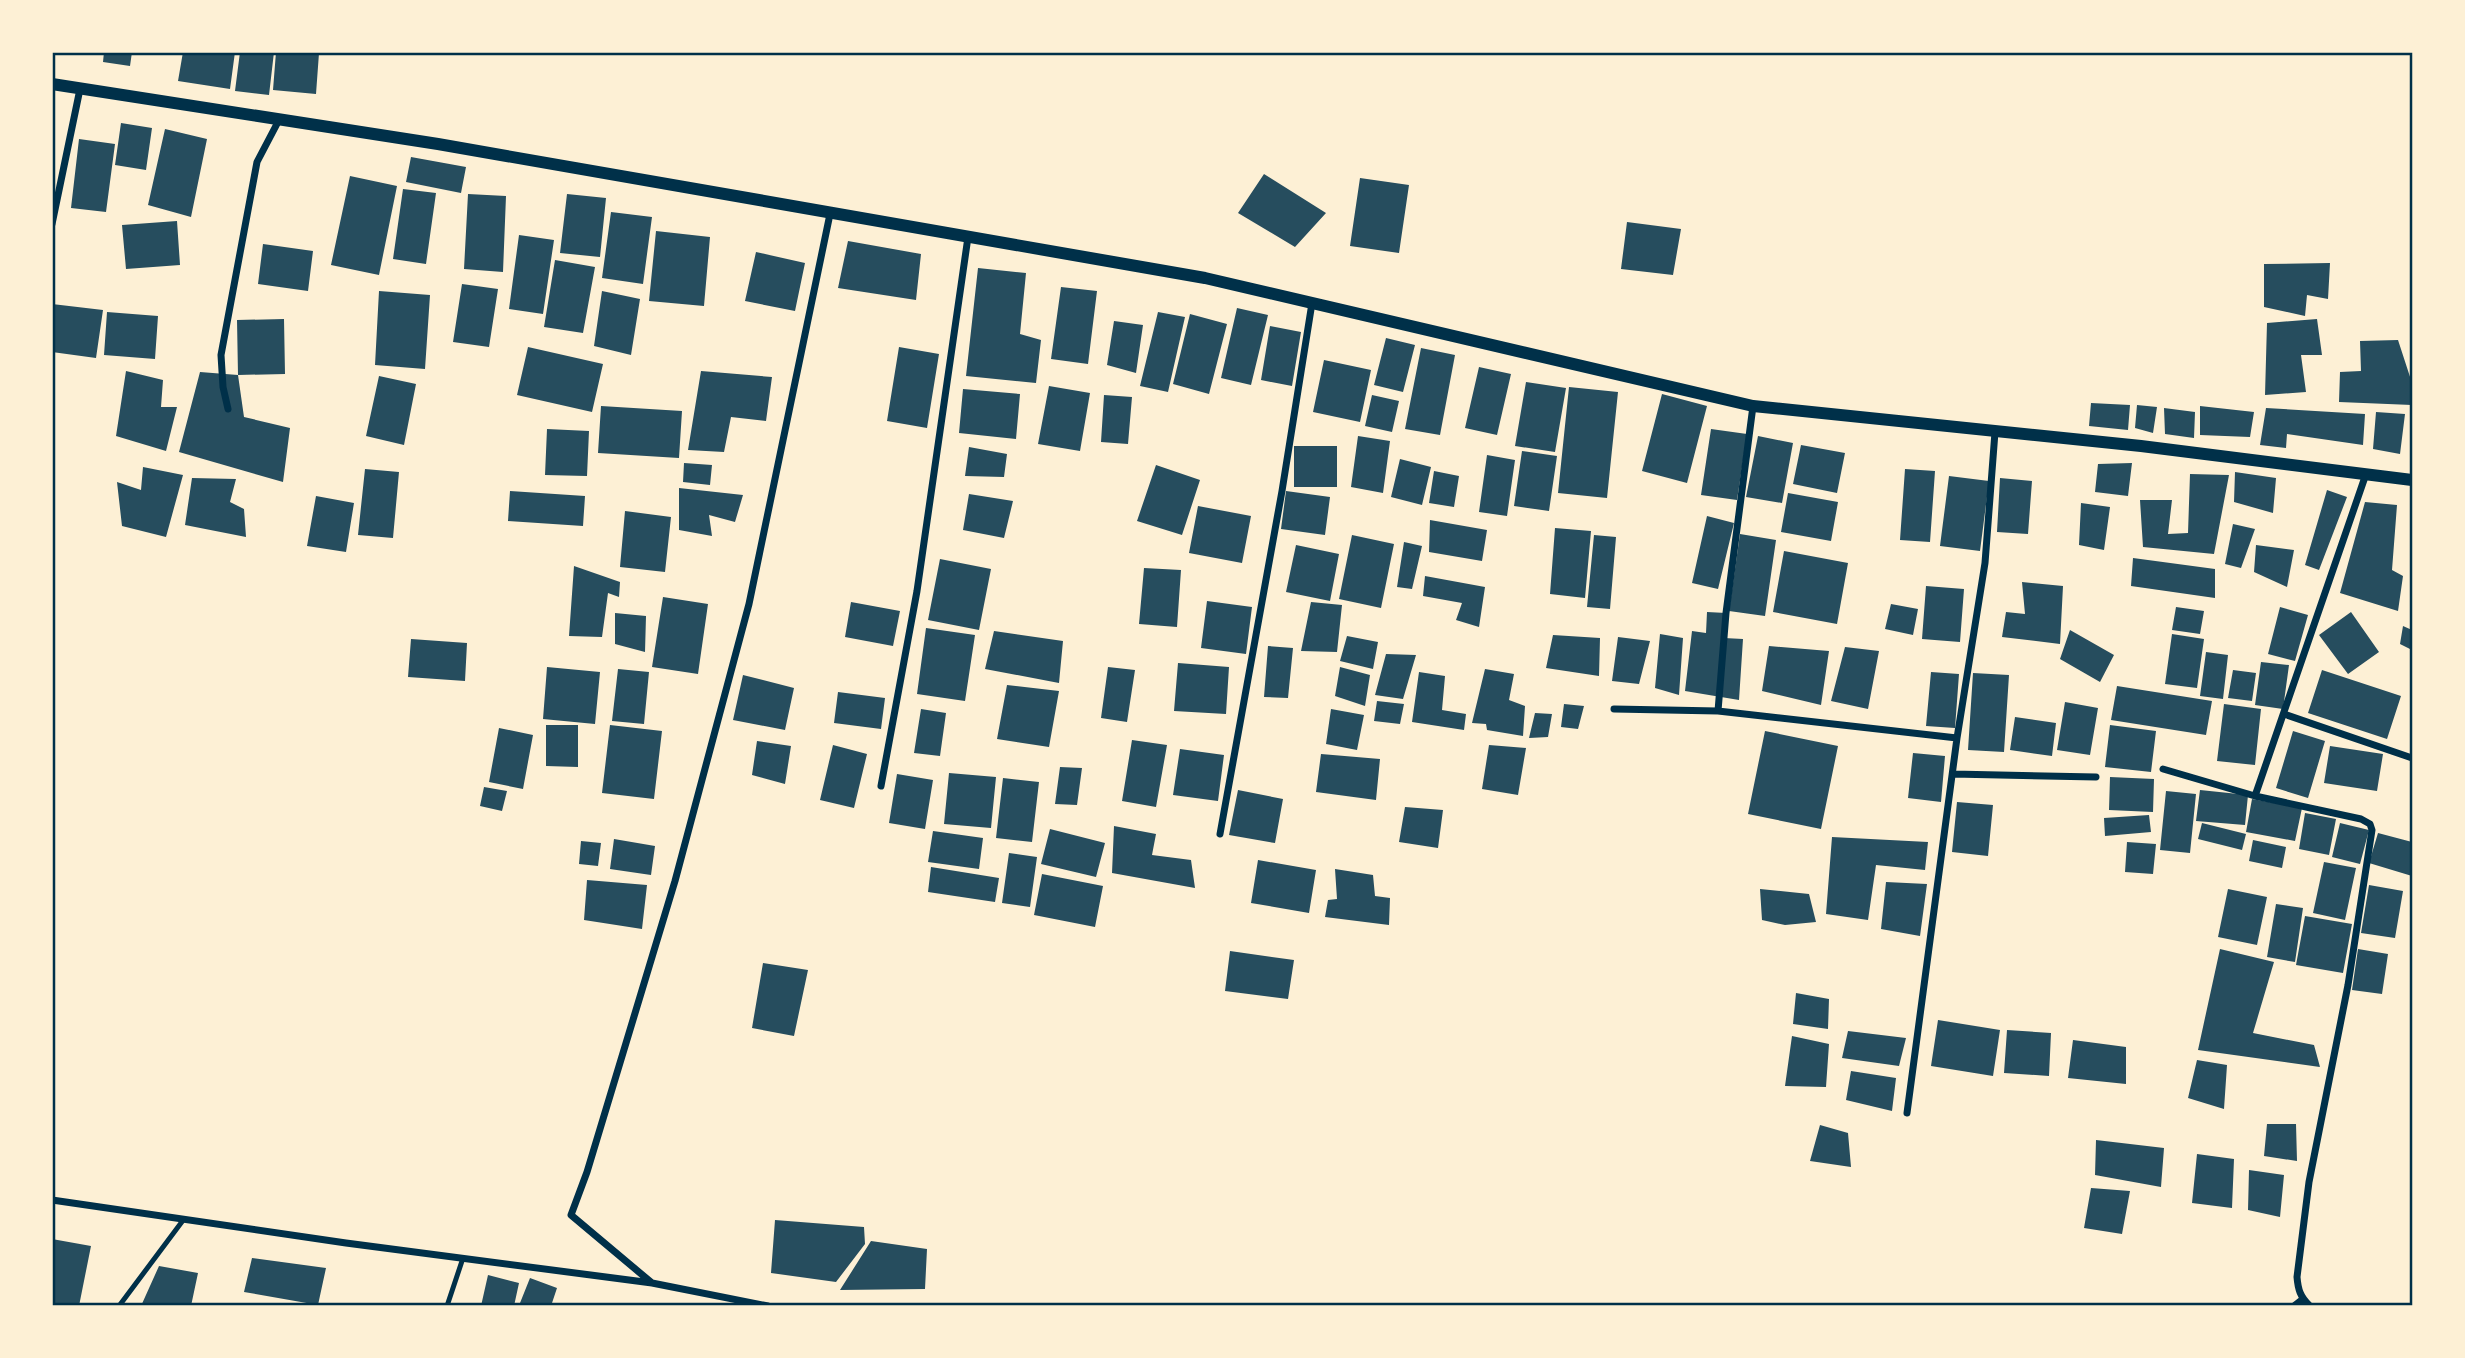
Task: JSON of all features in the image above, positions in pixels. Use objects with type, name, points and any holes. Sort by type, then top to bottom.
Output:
[{"type":"street","points":[[52,84],[451,146],[1205,278],[1753,407],[2141,446],[2413,480]]},
{"type":"street","points":[[52,223],[80,89]]},
{"type":"street","points":[[228,409],[223,387],[221,355],[257,162],[279,120]]},
{"type":"street","points":[[652,1283],[571,1215],[587,1172],[675,881],[749,604],[830,214]]},
{"type":"street","points":[[881,786],[917,591],[968,237]]},
{"type":"street","points":[[1220,834],[1282,491],[1312,303]]},
{"type":"street","points":[[1718,711],[1726,614],[1753,407]]},
{"type":"street","points":[[1907,1113],[1957,738],[1985,563],[1995,432]]},
{"type":"street","points":[[2255,796],[2366,474]]},
{"type":"street","points":[[1614,709],[1718,711],[1957,738]]},
{"type":"street","points":[[2284,714],[2413,758]]},
{"type":"street","points":[[2163,769],[2255,796],[2361,819],[2370,824],[2372,830],[2348,985],[2309,1182],[2297,1277],[2298,1288],[2310,1306]]},
{"type":"street","points":[[1952,774],[2096,777]]},
{"type":"street","points":[[52,1200],[652,1283],[768,1306]]},
{"type":"street","points":[[2294,1306],[2303,1299]]},
{"type":"lane","points":[[119,1306],[184,1219]]},
{"type":"lane","points":[[447,1306],[463,1258]]},
{"type":"building","points":[[104,52],[132,52],[130,66],[103,62]]},
{"type":"building","points":[[183,52],[235,52],[230,89],[178,81]]},
{"type":"building","points":[[240,52],[274,52],[269,95],[235,91]]},
{"type":"building","points":[[276,52],[319,53],[316,94],[273,90]]},
{"type":"building","points":[[121,123],[152,128],[146,170],[115,165]]},
{"type":"building","points":[[165,129],[207,139],[191,217],[148,205]]},
{"type":"building","points":[[79,139],[115,144],[106,212],[71,208]]},
{"type":"building","points":[[411,157],[466,167],[461,193],[406,182]]},
{"type":"building","points":[[1264,174],[1326,213],[1295,247],[1238,213]]},
{"type":"building","points":[[350,176],[397,186],[379,275],[331,265]]},
{"type":"building","points":[[1360,178],[1409,185],[1399,253],[1350,246]]},
{"type":"building","points":[[403,189],[436,193],[426,264],[393,259]]},
{"type":"building","points":[[468,194],[506,196],[503,272],[464,269]]},
{"type":"building","points":[[567,194],[606,198],[600,257],[560,253]]},
{"type":"building","points":[[611,212],[652,217],[643,284],[602,278]]},
{"type":"building","points":[[177,221],[180,265],[126,269],[122,225]]},
{"type":"building","points":[[1627,222],[1681,229],[1673,275],[1621,269]]},
{"type":"building","points":[[656,231],[710,237],[704,306],[649,301]]},
{"type":"building","points":[[519,235],[554,240],[543,314],[509,309]]},
{"type":"building","points":[[848,241],[921,254],[916,300],[838,288]]},
{"type":"building","points":[[263,244],[313,251],[308,291],[258,284]]},
{"type":"building","points":[[756,252],[805,263],[795,311],[745,301]]},
{"type":"building","points":[[555,260],[595,267],[583,333],[544,327]]},
{"type":"building","points":[[2330,263],[2328,299],[2307,295],[2305,316],[2264,307],[2264,264]]},
{"type":"building","points":[[978,268],[1026,273],[1020,334],[1041,340],[1036,383],[966,376]]},
{"type":"building","points":[[462,284],[498,289],[489,347],[453,342]]},
{"type":"building","points":[[1061,287],[1097,291],[1088,364],[1051,359]]},
{"type":"building","points":[[379,291],[430,295],[425,369],[375,365]]},
{"type":"building","points":[[602,291],[640,299],[631,355],[594,346]]},
{"type":"building","points":[[52,304],[103,310],[96,358],[52,352]]},
{"type":"building","points":[[1237,308],[1268,315],[1251,385],[1221,378]]},
{"type":"building","points":[[107,312],[158,316],[155,359],[104,355]]},
{"type":"building","points":[[1158,312],[1185,317],[1168,392],[1140,386]]},
{"type":"building","points":[[1190,314],[1227,324],[1209,394],[1173,384]]},
{"type":"building","points":[[284,319],[285,374],[238,375],[237,320]]},
{"type":"building","points":[[2317,319],[2322,355],[2301,355],[2306,392],[2265,395],[2267,323]]},
{"type":"building","points":[[1114,321],[1143,325],[1136,373],[1107,365]]},
{"type":"building","points":[[1270,326],[1301,332],[1292,386],[1261,380]]},
{"type":"building","points":[[1386,338],[1415,345],[1403,392],[1374,385]]},
{"type":"building","points":[[2398,340],[2412,383],[2412,405],[2339,402],[2340,372],[2361,371],[2360,341]]},
{"type":"building","points":[[528,347],[603,364],[592,412],[517,395]]},
{"type":"building","points":[[899,347],[939,354],[927,428],[887,421]]},
{"type":"building","points":[[1421,348],[1455,355],[1440,435],[1405,429]]},
{"type":"building","points":[[1324,360],[1371,370],[1360,422],[1313,412]]},
{"type":"building","points":[[1479,367],[1511,374],[1497,435],[1465,428]]},
{"type":"building","points":[[126,371],[163,380],[161,407],[177,407],[166,451],[116,436]]},
{"type":"building","points":[[701,371],[772,377],[766,421],[731,417],[724,452],[688,450]]},
{"type":"building","points":[[200,372],[238,375],[244,417],[290,428],[283,482],[179,452]]},
{"type":"building","points":[[379,376],[416,384],[404,445],[366,436]]},
{"type":"building","points":[[1526,382],[1566,388],[1555,452],[1515,446]]},
{"type":"building","points":[[1049,386],[1090,393],[1080,451],[1038,444]]},
{"type":"building","points":[[1569,387],[1618,392],[1607,498],[1558,493]]},
{"type":"building","points":[[963,389],[1020,394],[1016,439],[959,433]]},
{"type":"building","points":[[1662,394],[1707,406],[1687,483],[1642,471]]},
{"type":"building","points":[[1104,395],[1132,397],[1128,444],[1101,442]]},
{"type":"building","points":[[1372,395],[1399,401],[1392,432],[1365,426]]},
{"type":"building","points":[[2091,403],[2130,405],[2128,430],[2089,426]]},
{"type":"building","points":[[2137,405],[2157,407],[2153,433],[2135,428]]},
{"type":"building","points":[[601,406],[682,411],[679,458],[598,453]]},
{"type":"building","points":[[2200,406],[2254,412],[2250,437],[2200,435]]},
{"type":"building","points":[[2164,408],[2195,412],[2194,438],[2165,434]]},
{"type":"building","points":[[2266,408],[2365,414],[2363,445],[2287,434],[2286,448],[2260,445]]},
{"type":"building","points":[[2376,412],[2405,414],[2400,454],[2373,449]]},
{"type":"building","points":[[547,429],[589,431],[587,476],[545,475]]},
{"type":"building","points":[[1711,429],[1747,434],[1737,500],[1701,495]]},
{"type":"building","points":[[1358,436],[1390,441],[1383,493],[1351,487]]},
{"type":"building","points":[[1758,436],[1793,443],[1782,503],[1746,497]]},
{"type":"building","points":[[1801,445],[1845,453],[1837,493],[1793,484]]},
{"type":"building","points":[[1294,446],[1337,446],[1337,487],[1294,487]]},
{"type":"building","points":[[969,447],[1007,454],[1004,477],[965,476]]},
{"type":"building","points":[[1522,451],[1557,456],[1549,511],[1514,506]]},
{"type":"building","points":[[1487,455],[1515,460],[1507,516],[1479,512]]},
{"type":"building","points":[[1400,459],[1431,467],[1422,505],[1391,497]]},
{"type":"building","points":[[684,463],[712,465],[710,485],[683,482]]},
{"type":"building","points":[[2132,463],[2128,496],[2095,492],[2098,464]]},
{"type":"building","points":[[1156,465],[1200,480],[1182,535],[1137,521]]},
{"type":"building","points":[[143,467],[183,475],[166,537],[122,526],[117,482],[141,490]]},
{"type":"building","points":[[365,469],[399,472],[393,538],[358,535]]},
{"type":"building","points":[[1905,469],[1935,471],[1930,542],[1900,540]]},
{"type":"building","points":[[1434,471],[1459,476],[1454,507],[1429,503]]},
{"type":"building","points":[[2235,472],[2276,478],[2273,513],[2234,502]]},
{"type":"building","points":[[2190,474],[2229,475],[2214,554],[2143,547],[2140,500],[2172,500],[2168,534],[2188,533]]},
{"type":"building","points":[[1949,476],[1989,481],[1980,551],[1940,546]]},
{"type":"building","points":[[192,478],[236,479],[230,502],[244,509],[246,537],[185,525]]},
{"type":"building","points":[[2000,478],[2032,481],[2028,534],[1997,532]]},
{"type":"building","points":[[679,488],[743,495],[735,522],[709,515],[712,536],[679,530]]},
{"type":"building","points":[[2327,490],[2347,497],[2319,570],[2305,565]]},
{"type":"building","points":[[510,491],[585,496],[583,526],[508,521]]},
{"type":"building","points":[[1286,491],[1330,497],[1325,535],[1281,529]]},
{"type":"building","points":[[1788,493],[1838,502],[1831,541],[1781,532]]},
{"type":"building","points":[[969,494],[1013,501],[1004,538],[963,530]]},
{"type":"building","points":[[316,496],[354,503],[346,552],[307,546]]},
{"type":"building","points":[[2365,502],[2397,505],[2392,570],[2403,576],[2398,611],[2340,593]]},
{"type":"building","points":[[2081,503],[2110,507],[2104,550],[2079,545]]},
{"type":"building","points":[[1198,506],[1251,516],[1242,563],[1189,553]]},
{"type":"building","points":[[625,511],[671,517],[665,572],[620,567]]},
{"type":"building","points":[[1707,516],[1734,523],[1718,589],[1692,583]]},
{"type":"building","points":[[1430,520],[1487,530],[1482,561],[1429,552]]},
{"type":"building","points":[[2233,524],[2255,529],[2241,568],[2225,564]]},
{"type":"building","points":[[1555,528],[1591,531],[1585,598],[1550,594]]},
{"type":"building","points":[[1740,534],[1776,540],[1765,616],[1729,611]]},
{"type":"building","points":[[1352,535],[1394,544],[1381,608],[1339,599]]},
{"type":"building","points":[[1594,535],[1616,537],[1610,609],[1587,607]]},
{"type":"building","points":[[1404,542],[1422,546],[1412,589],[1397,587]]},
{"type":"building","points":[[1296,545],[1339,554],[1330,601],[1286,592]]},
{"type":"building","points":[[2256,545],[2294,550],[2287,587],[2254,572]]},
{"type":"building","points":[[1784,551],[1848,563],[1837,624],[1773,612]]},
{"type":"building","points":[[2133,558],[2215,569],[2215,598],[2131,586]]},
{"type":"building","points":[[940,559],[991,569],[979,630],[928,620]]},
{"type":"building","points":[[574,566],[620,582],[619,597],[608,593],[602,637],[569,636]]},
{"type":"building","points":[[1144,568],[1181,570],[1177,627],[1139,624]]},
{"type":"building","points":[[1425,576],[1485,587],[1479,627],[1456,620],[1462,603],[1423,596]]},
{"type":"building","points":[[2022,582],[2063,586],[2060,644],[2002,637],[2006,612],[2025,614]]},
{"type":"building","points":[[1926,586],[1964,589],[1960,642],[1922,639]]},
{"type":"building","points":[[663,597],[708,604],[698,674],[652,667]]},
{"type":"building","points":[[1207,601],[1252,607],[1246,654],[1201,648]]},
{"type":"building","points":[[851,602],[900,611],[893,646],[845,637]]},
{"type":"building","points":[[1311,602],[1342,605],[1337,652],[1301,651]]},
{"type":"building","points":[[1891,604],[1918,609],[1913,635],[1885,629]]},
{"type":"building","points":[[2176,607],[2204,611],[2200,634],[2172,630]]},
{"type":"building","points":[[2280,607],[2308,615],[2295,661],[2268,654]]},
{"type":"building","points":[[1707,612],[1726,613],[1724,638],[1743,639],[1739,700],[1685,691],[1692,631],[1706,633]]},
{"type":"building","points":[[2351,612],[2379,652],[2348,674],[2319,635]]},
{"type":"building","points":[[615,613],[646,616],[645,652],[615,644]]},
{"type":"building","points":[[2403,626],[2412,630],[2412,650],[2400,644]]},
{"type":"building","points":[[926,628],[975,635],[965,701],[917,694]]},
{"type":"building","points":[[2070,630],[2114,655],[2100,682],[2060,659]]},
{"type":"building","points":[[994,631],[1063,641],[1059,683],[985,669]]},
{"type":"building","points":[[1660,634],[1683,638],[1679,695],[1655,688]]},
{"type":"building","points":[[2172,634],[2204,639],[2197,688],[2165,684]]},
{"type":"building","points":[[1553,635],[1600,638],[1599,676],[1546,668]]},
{"type":"building","points":[[1347,636],[1378,642],[1373,669],[1340,661]]},
{"type":"building","points":[[1618,637],[1650,641],[1639,684],[1612,681]]},
{"type":"building","points":[[411,639],[467,643],[465,681],[408,677]]},
{"type":"building","points":[[1268,646],[1293,648],[1288,698],[1264,697]]},
{"type":"building","points":[[1769,646],[1829,651],[1821,705],[1762,691]]},
{"type":"building","points":[[1845,647],[1879,651],[1868,709],[1831,701]]},
{"type":"building","points":[[2206,652],[2228,655],[2223,699],[2200,696]]},
{"type":"building","points":[[1386,654],[1416,655],[1403,699],[1375,695]]},
{"type":"building","points":[[2261,662],[2289,665],[2283,709],[2255,705]]},
{"type":"building","points":[[1178,663],[1229,667],[1226,714],[1174,711]]},
{"type":"building","points":[[547,667],[600,672],[595,724],[543,719]]},
{"type":"building","points":[[1108,667],[1135,670],[1127,722],[1101,718]]},
{"type":"building","points":[[1340,667],[1370,675],[1365,706],[1335,696]]},
{"type":"building","points":[[618,669],[649,672],[644,724],[612,721]]},
{"type":"building","points":[[1485,669],[1514,674],[1509,700],[1525,706],[1523,736],[1487,730],[1486,724],[1472,723]]},
{"type":"building","points":[[2233,670],[2256,673],[2252,701],[2228,698]]},
{"type":"building","points":[[2322,670],[2401,696],[2387,739],[2308,713]]},
{"type":"building","points":[[1419,672],[1445,676],[1442,710],[1466,714],[1464,730],[1412,722]]},
{"type":"building","points":[[1931,672],[1959,674],[1955,728],[1926,726]]},
{"type":"building","points":[[1973,673],[2009,675],[2004,752],[1968,750]]},
{"type":"building","points":[[743,675],[794,688],[785,730],[733,720]]},
{"type":"building","points":[[1007,685],[1059,691],[1049,747],[997,739]]},
{"type":"building","points":[[2117,686],[2212,701],[2206,735],[2111,720]]},
{"type":"building","points":[[838,692],[885,698],[881,729],[834,723]]},
{"type":"building","points":[[1377,701],[1404,704],[1400,724],[1374,721]]},
{"type":"building","points":[[2065,702],[2098,708],[2090,755],[2057,750]]},
{"type":"building","points":[[1564,704],[1584,706],[1578,729],[1561,727]]},
{"type":"building","points":[[2224,704],[2261,709],[2255,765],[2217,761]]},
{"type":"building","points":[[921,709],[946,713],[940,756],[914,753]]},
{"type":"building","points":[[1331,709],[1364,715],[1357,750],[1326,744]]},
{"type":"building","points":[[1535,713],[1552,714],[1548,737],[1529,738]]},
{"type":"building","points":[[2015,717],[2056,723],[2052,756],[2010,750]]},
{"type":"building","points":[[546,725],[578,725],[578,767],[546,766]]},
{"type":"building","points":[[610,725],[662,731],[654,799],[602,793]]},
{"type":"building","points":[[2110,725],[2156,731],[2151,772],[2105,767]]},
{"type":"building","points":[[499,728],[533,735],[523,789],[489,782]]},
{"type":"building","points":[[1765,731],[1838,746],[1821,829],[1748,814]]},
{"type":"building","points":[[2293,731],[2325,741],[2308,798],[2276,788]]},
{"type":"building","points":[[1132,740],[1167,745],[1156,807],[1122,801]]},
{"type":"building","points":[[757,741],[791,746],[785,784],[752,775]]},
{"type":"building","points":[[833,745],[867,754],[854,808],[820,800]]},
{"type":"building","points":[[1489,745],[1526,748],[1518,795],[1482,789]]},
{"type":"building","points":[[2330,746],[2383,754],[2377,791],[2324,783]]},
{"type":"building","points":[[1180,749],[1224,755],[1218,801],[1173,795]]},
{"type":"building","points":[[1913,753],[1945,756],[1941,802],[1908,798]]},
{"type":"building","points":[[1321,754],[1380,759],[1376,800],[1316,792]]},
{"type":"building","points":[[1060,767],[1082,768],[1077,805],[1055,804]]},
{"type":"building","points":[[949,773],[996,777],[991,828],[944,824]]},
{"type":"building","points":[[897,774],[933,780],[925,829],[889,823]]},
{"type":"building","points":[[2110,777],[2154,779],[2153,812],[2109,810]]},
{"type":"building","points":[[1003,778],[1039,782],[1032,842],[996,838]]},
{"type":"building","points":[[484,787],[507,791],[502,811],[480,806]]},
{"type":"building","points":[[1238,790],[1283,799],[1275,843],[1229,835]]},
{"type":"building","points":[[2200,790],[2248,795],[2245,825],[2196,821]]},
{"type":"building","points":[[2166,791],[2196,794],[2190,853],[2160,850]]},
{"type":"building","points":[[2252,799],[2302,808],[2295,841],[2246,832]]},
{"type":"building","points":[[1957,802],[1993,805],[1988,856],[1952,852]]},
{"type":"building","points":[[1405,807],[1443,810],[1438,848],[1399,842]]},
{"type":"building","points":[[2305,813],[2336,819],[2329,855],[2299,849]]},
{"type":"building","points":[[2149,815],[2151,832],[2105,836],[2104,818]]},
{"type":"building","points":[[2202,823],[2246,834],[2242,850],[2198,839]]},
{"type":"building","points":[[2340,823],[2369,830],[2360,864],[2332,857]]},
{"type":"building","points":[[1114,826],[1156,834],[1152,855],[1191,860],[1195,888],[1112,873]]},
{"type":"building","points":[[1050,829],[1105,843],[1096,877],[1041,864]]},
{"type":"building","points":[[933,831],[983,838],[979,869],[928,862]]},
{"type":"building","points":[[2378,833],[2412,842],[2412,876],[2369,863]]},
{"type":"building","points":[[1832,837],[1928,842],[1925,870],[1876,865],[1868,920],[1826,914]]},
{"type":"building","points":[[614,839],[655,846],[651,875],[610,869]]},
{"type":"building","points":[[2253,840],[2286,847],[2282,868],[2249,861]]},
{"type":"building","points":[[581,841],[601,843],[598,866],[579,864]]},
{"type":"building","points":[[2127,842],[2156,844],[2153,874],[2125,872]]},
{"type":"building","points":[[1009,853],[1037,857],[1030,907],[1002,903]]},
{"type":"building","points":[[1258,860],[1316,870],[1309,913],[1251,903]]},
{"type":"building","points":[[2324,862],[2356,868],[2345,920],[2313,913]]},
{"type":"building","points":[[931,867],[999,878],[995,902],[928,892]]},
{"type":"building","points":[[1335,869],[1373,875],[1375,896],[1390,898],[1389,925],[1325,917],[1328,900],[1337,899]]},
{"type":"building","points":[[1042,874],[1103,886],[1095,927],[1034,915]]},
{"type":"building","points":[[587,880],[647,885],[642,929],[584,920]]},
{"type":"building","points":[[1886,882],[1927,884],[1920,936],[1881,929]]},
{"type":"building","points":[[2369,885],[2403,891],[2395,938],[2361,933]]},
{"type":"building","points":[[1760,889],[1809,894],[1816,922],[1785,925],[1762,920]]},
{"type":"building","points":[[2228,889],[2267,897],[2257,945],[2218,937]]},
{"type":"building","points":[[2276,904],[2303,908],[2295,962],[2267,957]]},
{"type":"building","points":[[2305,916],[2352,924],[2343,973],[2296,965]]},
{"type":"building","points":[[2220,949],[2274,962],[2253,1033],[2314,1045],[2320,1067],[2198,1050]]},
{"type":"building","points":[[2358,949],[2388,954],[2382,994],[2352,990]]},
{"type":"building","points":[[1230,951],[1294,960],[1288,999],[1225,991]]},
{"type":"building","points":[[763,963],[808,970],[794,1036],[752,1028]]},
{"type":"building","points":[[1796,993],[1829,999],[1828,1029],[1793,1024]]},
{"type":"building","points":[[1938,1020],[2000,1030],[1993,1076],[1931,1066]]},
{"type":"building","points":[[2007,1030],[2051,1033],[2049,1076],[2004,1073]]},
{"type":"building","points":[[1848,1031],[1906,1038],[1899,1066],[1842,1058]]},
{"type":"building","points":[[1792,1036],[1829,1044],[1826,1087],[1785,1086]]},
{"type":"building","points":[[2073,1040],[2126,1047],[2126,1084],[2068,1078]]},
{"type":"building","points":[[2197,1060],[2227,1065],[2224,1109],[2188,1098]]},
{"type":"building","points":[[1851,1071],[1896,1078],[1892,1111],[1846,1100]]},
{"type":"building","points":[[2267,1124],[2296,1124],[2297,1161],[2264,1156]]},
{"type":"building","points":[[1820,1125],[1848,1133],[1851,1167],[1810,1161]]},
{"type":"building","points":[[2096,1140],[2164,1148],[2161,1187],[2095,1175]]},
{"type":"building","points":[[2197,1154],[2234,1159],[2232,1208],[2192,1203]]},
{"type":"building","points":[[2249,1170],[2284,1175],[2280,1217],[2248,1210]]},
{"type":"building","points":[[2091,1188],[2130,1191],[2122,1234],[2084,1228]]},
{"type":"building","points":[[775,1220],[864,1227],[865,1244],[836,1282],[771,1273]]},
{"type":"building","points":[[52,1239],[91,1246],[79,1306],[52,1304]]},
{"type":"building","points":[[871,1241],[927,1249],[925,1289],[840,1290]]},
{"type":"building","points":[[252,1258],[326,1268],[318,1305],[244,1292]]},
{"type":"building","points":[[159,1266],[198,1273],[191,1306],[141,1306]]},
{"type":"building","points":[[488,1275],[519,1283],[514,1306],[481,1306]]},
{"type":"building","points":[[530,1278],[557,1288],[551,1306],[527,1306],[520,1303]]}]
